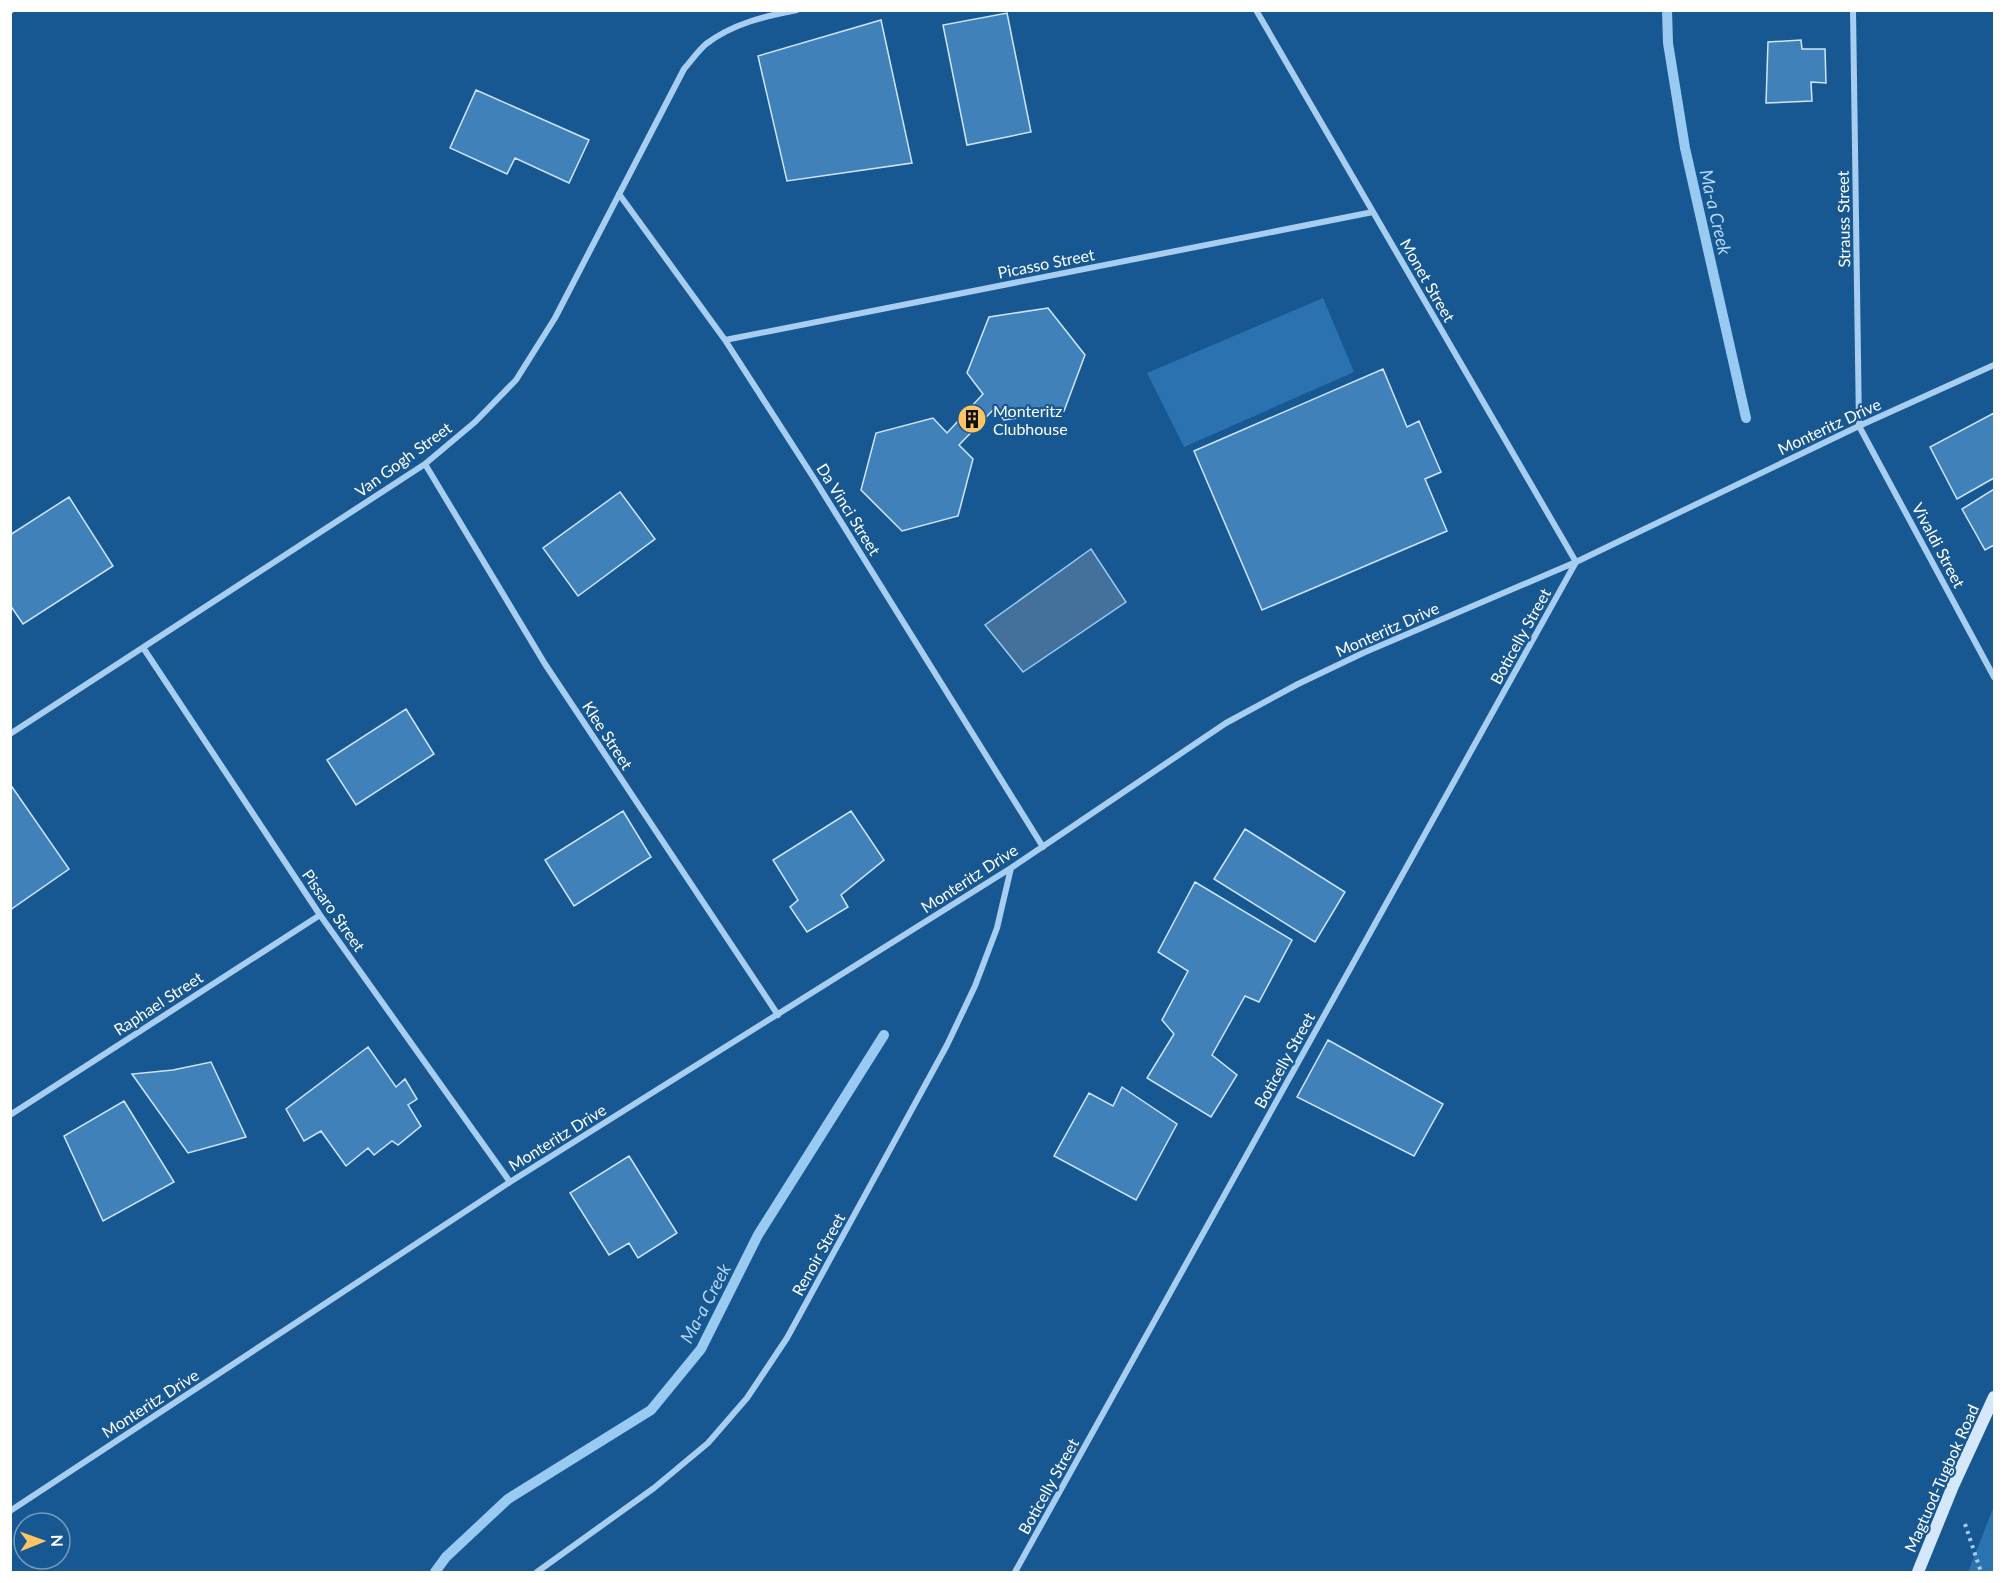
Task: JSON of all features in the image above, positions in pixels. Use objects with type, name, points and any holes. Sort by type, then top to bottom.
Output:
[{"type":"main road","name":"Magtuod-Tugbok Road","points":[[1918,1572],[1953,1486],[1995,1397]]},
{"type":"street","name":"Van Gogh Street","points":[[10,734],[144,649],[425,464],[475,422],[516,380],[555,318],[684,69],[705,45],[734,27],[769,15],[797,10]]},
{"type":"street","name":"Monet Street","points":[[1256,10],[1576,562]]},
{"type":"street","name":"Strauss Street","points":[[1853,10],[1859,426]]},
{"type":"street","name":"Da Vinci Street","points":[[619,194],[725,340],[815,480],[1043,847]]},
{"type":"street","name":"Picasso Street","points":[[725,340],[1373,212]]},
{"type":"street","name":"Monteritz Drive","points":[[10,1511],[510,1182],[1011,868],[1226,723],[1298,684],[1363,653],[1576,562],[1859,426],[1995,365]]},
{"type":"street","name":"Vivaldi Street","points":[[1859,426],[1995,677]]},
{"type":"street","name":"Klee Street","points":[[425,464],[545,664],[778,1015]]},
{"type":"street","name":"Boticelly Street","points":[[1015,1572],[1576,562]]},
{"type":"street","name":"Pissaro Street","points":[[144,649],[320,915],[510,1182]]},
{"type":"street","name":"Renoir Street","points":[[537,1572],[654,1488],[708,1443],[747,1398],[787,1338],[947,1045],[975,986],[998,928],[1011,868]]},
{"type":"street","name":"Raphael Street","points":[[10,1115],[320,915]]},
{"type":"path","points":[[10,12],[15,10]]},
{"type":"path","points":[[1953,1486],[1981,1572]]},
{"type":"shaded area","points":[[1323,298],[1354,372],[1184,447],[1147,373]]},
{"type":"shaded area","points":[[1091,549],[1126,602],[1023,672],[985,625]]},
{"type":"shaded area","points":[[1994,1506],[1994,1572],[1968,1572]]},
{"type":"building","points":[[1007,13],[1031,132],[967,145],[943,25]]},
{"type":"building","points":[[881,20],[912,163],[787,181],[758,56]]},
{"type":"building","points":[[1801,40],[1802,49],[1825,49],[1826,83],[1811,82],[1812,101],[1766,103],[1768,42]]},
{"type":"building","points":[[476,90],[589,140],[569,183],[515,158],[507,174],[450,148]]},
{"type":"building","name":"Monteritz Clubhouse","points":[[1048,308],[1085,355],[1064,411],[1004,420],[995,408],[959,445],[973,459],[958,516],[902,531],[861,490],[876,433],[933,418],[947,433],[983,394],[967,373],[989,317]]},
{"type":"building","points":[[1383,369],[1407,427],[1419,421],[1441,472],[1425,479],[1447,531],[1262,610],[1194,451]]},
{"type":"building","points":[[1994,413],[1994,478],[1957,499],[1930,447]]},
{"type":"building","points":[[1994,489],[1994,545],[1985,550],[1962,509]]},
{"type":"building","points":[[620,492],[655,539],[578,596],[543,548]]},
{"type":"building","points":[[69,497],[113,566],[23,624],[10,605],[10,535]]},
{"type":"building","points":[[406,709],[434,754],[356,805],[327,760]]},
{"type":"building","points":[[10,784],[69,869],[10,910]]},
{"type":"building","points":[[623,811],[651,857],[574,906],[545,860]]},
{"type":"building","points":[[851,811],[884,860],[841,895],[848,907],[807,932],[790,907],[798,900],[773,860]]},
{"type":"building","points":[[1245,829],[1345,892],[1315,942],[1214,879]]},
{"type":"building","points":[[1195,882],[1292,940],[1259,1002],[1245,996],[1212,1055],[1237,1075],[1211,1117],[1147,1078],[1174,1034],[1162,1020],[1188,971],[1158,952]]},
{"type":"building","points":[[1328,1040],[1443,1104],[1414,1156],[1297,1097]]},
{"type":"building","points":[[368,1047],[396,1087],[405,1079],[417,1099],[408,1105],[421,1126],[398,1145],[392,1141],[374,1155],[368,1148],[346,1166],[321,1131],[304,1141],[286,1109]]},
{"type":"building","points":[[211,1062],[246,1137],[188,1153],[132,1074],[173,1070]]},
{"type":"building","points":[[1122,1087],[1177,1124],[1136,1200],[1054,1156],[1089,1093],[1113,1106]]},
{"type":"building","points":[[124,1101],[174,1182],[103,1221],[64,1136]]},
{"type":"building","points":[[629,1156],[677,1233],[638,1258],[629,1243],[609,1255],[570,1193]]},
{"type":"waterway","name":"Ma-a Creek","points":[[1667,10],[1668,43],[1685,148],[1746,418]]},
{"type":"waterway","name":"Ma-a Creek","points":[[435,1572],[446,1557],[508,1499],[651,1410],[701,1349],[758,1235],[884,1035]]},
{"type":"place","name":"Monteritz Clubhouse","points":[[972,419]]}]
